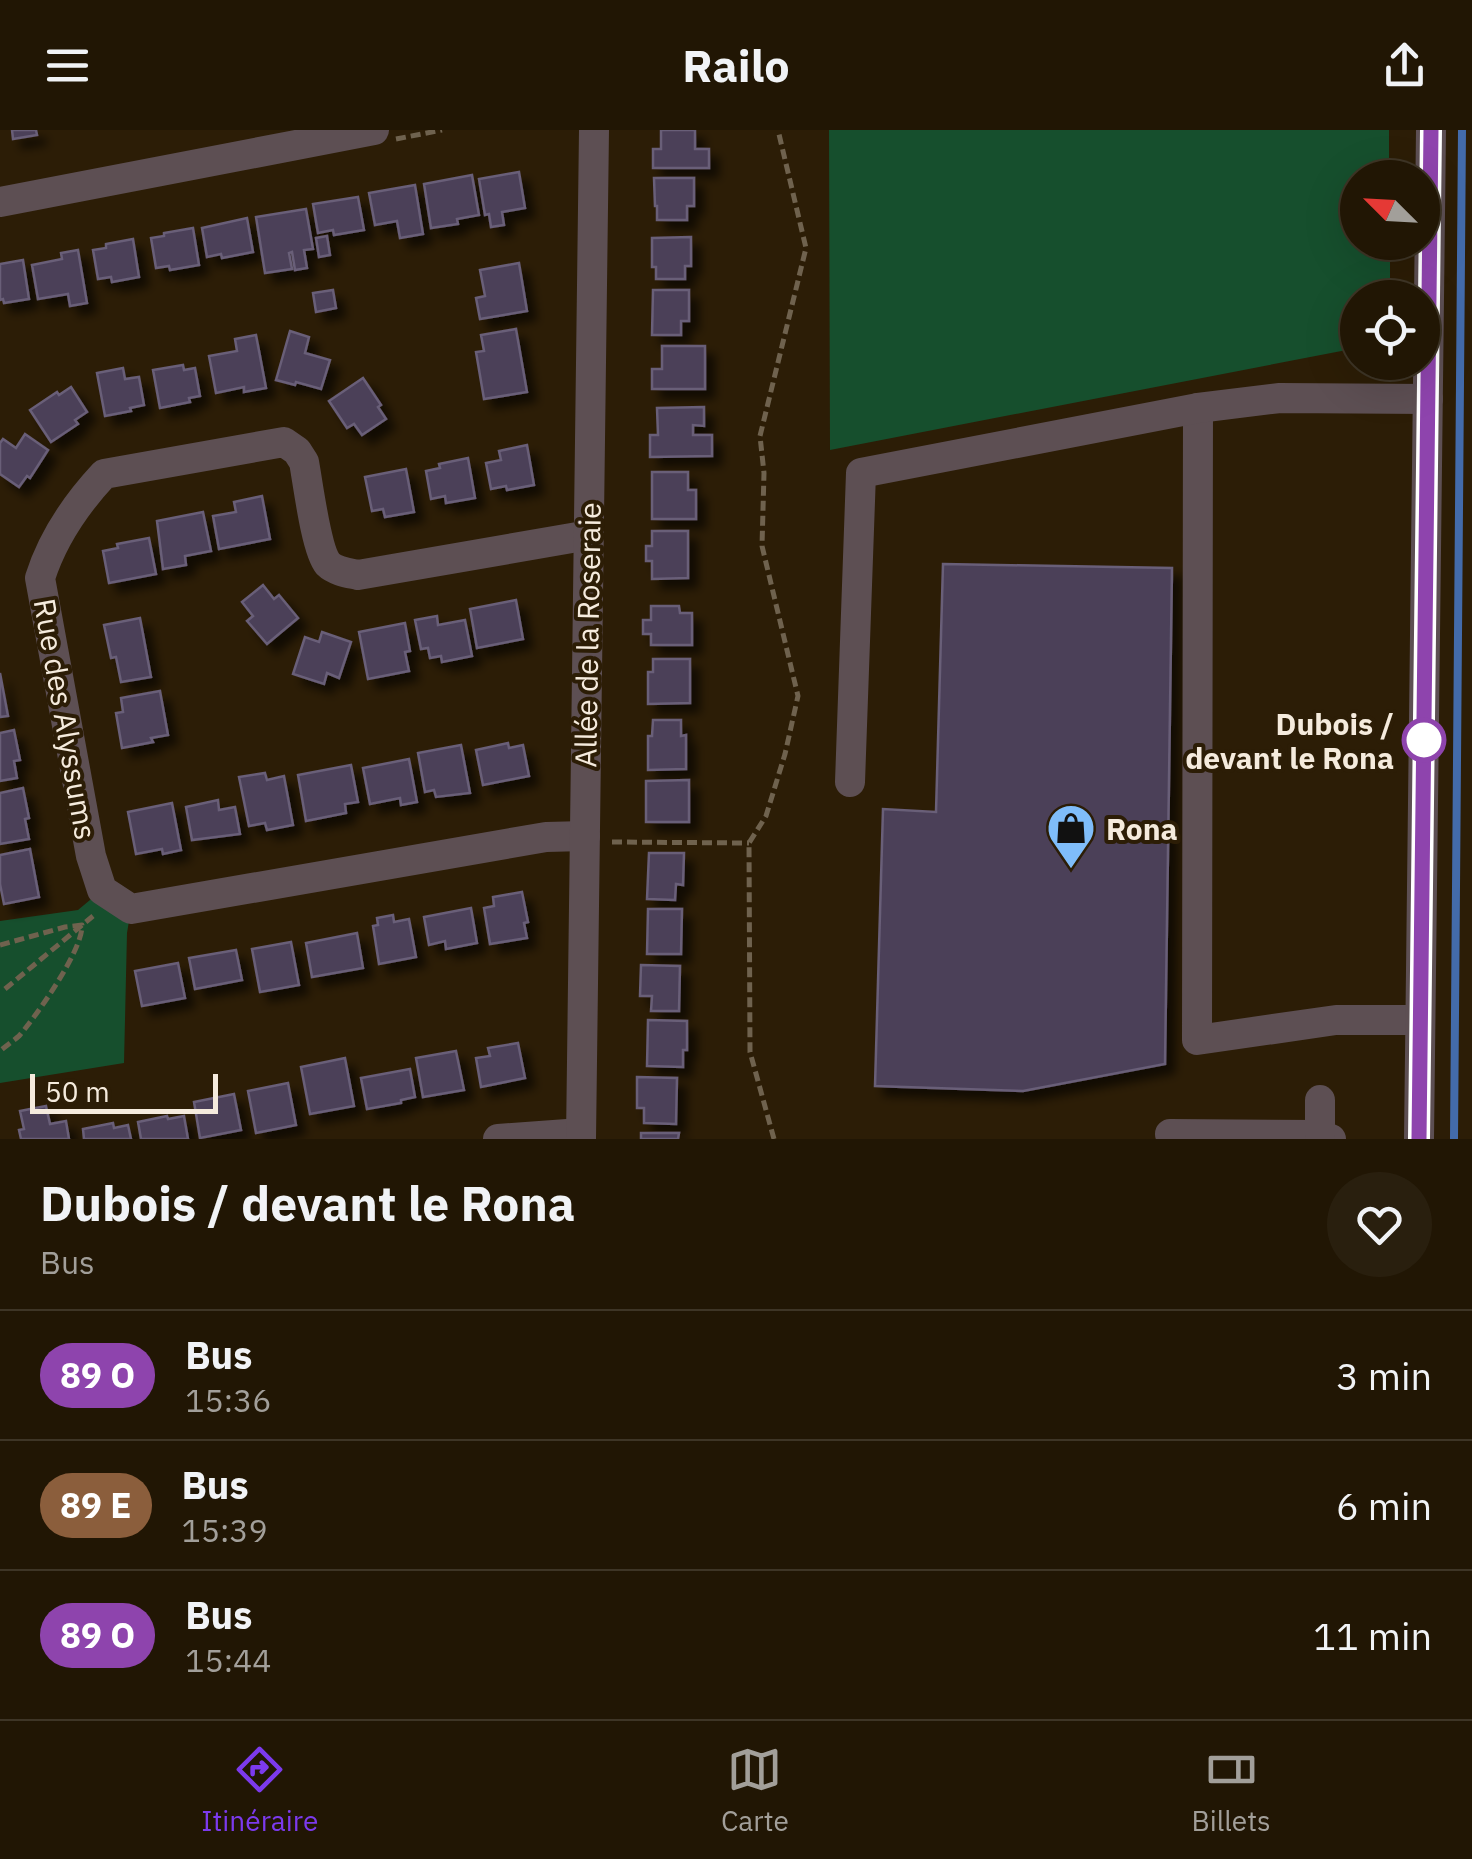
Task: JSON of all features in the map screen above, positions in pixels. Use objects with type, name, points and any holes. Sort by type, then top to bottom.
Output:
[{"type":"street","points":[[0,202],[305,137],[374,130]]},
{"type":"street","name":"Allée de la Roseraie","points":[[580,1136],[594,130]]},
{"type":"street","points":[[1419,1139],[1431,130]]},
{"type":"street","points":[[850,782],[860,473],[1198,408],[1280,398],[1428,399]]},
{"type":"street","points":[[1198,408],[1197,1040],[1336,1020],[1420,1020]]},
{"type":"street","name":"Rue des Alyssums","points":[[115,898],[102,890],[90,856],[40,578],[47,557],[104,474],[284,442],[304,462],[321,552],[330,566],[358,575],[589,535]]},
{"type":"street","points":[[115,898],[132,910],[546,837],[585,836]]},
{"type":"street","points":[[1170,1134],[1325,1137],[1320,1100]]},
{"type":"street","points":[[498,1139],[580,1136]]},
{"type":"path","points":[[774,1139],[750,1052],[748,843],[766,816],[798,696],[762,546],[764,473],[760,436],[806,248],[778,130]]},
{"type":"path","points":[[585,836],[610,842],[748,843]]},
{"type":"path","points":[[5,988],[115,898]]},
{"type":"path","points":[[0,945],[82,925]]},
{"type":"path","points":[[0,1051],[18,1037],[51,992],[82,937],[82,925]]},
{"type":"green space","points":[[829,130],[1389,130],[1389,160],[1340,160],[1340,260],[1390,260],[1390,280],[1340,280],[1340,351],[830,450]]},
{"type":"green space","points":[[102,890],[131,909],[124,1063],[0,1083],[0,921],[78,910]]},
{"type":"building","points":[[12,130],[36,130],[37,135],[13,139]]},
{"type":"building","points":[[661,130],[695,130],[695,149],[709,149],[709,168],[653,168],[653,149],[661,149]]},
{"type":"building","points":[[519,172],[525,208],[502,212],[504,225],[491,227],[479,179]]},
{"type":"building","points":[[472,175],[479,215],[457,219],[458,224],[431,228],[424,184]]},
{"type":"building","points":[[654,178],[694,178],[694,206],[687,206],[687,220],[657,220]]},
{"type":"building","points":[[415,185],[423,234],[400,238],[397,221],[375,225],[369,193]]},
{"type":"building","points":[[358,197],[364,230],[334,235],[333,230],[318,233],[313,204]]},
{"type":"building","points":[[306,209],[313,249],[304,250],[307,268],[295,270],[292,252],[292,269],[265,273],[256,217]]},
{"type":"building","points":[[247,218],[253,252],[207,257],[202,228]]},
{"type":"building","points":[[193,228],[199,265],[156,268],[151,238]]},
{"type":"building","points":[[327,236],[330,255],[319,257],[316,238]]},
{"type":"building","points":[[691,237],[691,266],[685,266],[685,279],[656,279],[652,238]]},
{"type":"building","points":[[133,239],[139,277],[112,282],[111,277],[98,279],[93,250]]},
{"type":"building","points":[[78,250],[87,303],[70,306],[68,294],[38,299],[32,265],[62,259],[61,253]]},
{"type":"building","points":[[23,260],[29,299],[4,303],[0,300],[0,264]]},
{"type":"building","points":[[519,263],[527,311],[480,319],[476,298],[485,296],[480,270]]},
{"type":"building","points":[[333,290],[336,308],[316,312],[313,293]]},
{"type":"building","points":[[653,290],[689,290],[689,321],[681,321],[681,335],[652,335]]},
{"type":"building","points":[[516,329],[527,392],[484,399],[476,352],[484,351],[481,335]]},
{"type":"building","points":[[290,331],[309,337],[305,353],[330,360],[321,389],[276,380]]},
{"type":"building","points":[[256,335],[266,388],[244,392],[244,387],[216,393],[209,356],[237,351],[235,339]]},
{"type":"building","points":[[662,346],[705,346],[705,389],[652,389],[652,369],[662,369]]},
{"type":"building","points":[[183,365],[184,370],[195,368],[200,396],[160,408],[153,370]]},
{"type":"building","points":[[123,368],[125,379],[139,377],[144,405],[105,416],[97,373]]},
{"type":"building","points":[[363,378],[386,419],[362,435],[354,424],[347,428],[329,401]]},
{"type":"building","points":[[71,387],[87,412],[75,420],[78,424],[51,442],[30,410]]},
{"type":"building","points":[[704,407],[704,426],[693,425],[693,435],[712,435],[712,456],[650,457],[650,435],[658,435],[657,408]]},
{"type":"building","points":[[25,434],[48,450],[30,478],[27,476],[19,487],[0,474],[0,443],[3,439],[16,448]]},
{"type":"building","points":[[527,445],[534,485],[491,489],[486,463],[501,460],[499,451]]},
{"type":"building","points":[[468,458],[475,498],[446,503],[445,496],[431,499],[426,471]]},
{"type":"building","points":[[406,469],[414,512],[385,517],[383,509],[372,511],[365,477]]},
{"type":"building","points":[[652,472],[688,472],[688,490],[696,490],[696,519],[652,519]]},
{"type":"building","points":[[262,496],[270,539],[219,549],[213,516],[236,512],[234,502]]},
{"type":"building","points":[[203,512],[211,551],[185,556],[186,565],[163,569],[157,521]]},
{"type":"building","points":[[652,531],[688,531],[688,578],[652,579],[652,561],[646,561],[646,546],[652,546]]},
{"type":"building","points":[[149,538],[156,574],[109,583],[103,551]]},
{"type":"building","points":[[943,564],[1172,568],[1165,1064],[1023,1091],[875,1086],[883,809],[936,812]]},
{"type":"building","points":[[263,585],[274,599],[279,595],[298,618],[267,644],[247,621],[253,616],[242,602]]},
{"type":"building","points":[[516,600],[523,639],[477,648],[470,609]]},
{"type":"building","points":[[651,606],[679,606],[680,613],[692,613],[692,645],[651,645],[651,634],[643,634],[643,620],[651,620]]},
{"type":"building","points":[[437,616],[438,625],[465,620],[472,656],[442,662],[441,656],[430,658],[428,648],[421,649],[415,620]]},
{"type":"building","points":[[140,618],[151,677],[121,682],[104,625]]},
{"type":"building","points":[[405,623],[409,671],[368,679],[359,632]]},
{"type":"building","points":[[322,632],[351,642],[339,678],[327,673],[324,684],[293,674],[305,637],[319,642]]},
{"type":"building","points":[[653,659],[690,659],[690,703],[648,704],[648,672],[653,672]]},
{"type":"building","points":[[0,673],[8,716],[0,717]]},
{"type":"building","points":[[160,691],[168,735],[122,748],[116,713],[123,712],[121,698]]},
{"type":"building","points":[[653,720],[681,720],[681,736],[686,735],[686,769],[648,770],[648,736],[652,736]]},
{"type":"building","points":[[14,730],[20,760],[14,761],[17,778],[0,781],[0,733]]},
{"type":"building","points":[[508,743],[509,748],[523,745],[529,776],[483,785],[476,750]]},
{"type":"building","points":[[461,745],[470,793],[436,797],[434,790],[425,792],[418,753]]},
{"type":"building","points":[[409,759],[417,802],[401,805],[400,798],[370,804],[363,768]]},
{"type":"building","points":[[351,765],[358,802],[345,804],[346,813],[306,821],[298,775]]},
{"type":"building","points":[[265,773],[267,780],[284,776],[293,825],[267,830],[265,823],[249,826],[239,777]]},
{"type":"building","points":[[689,780],[689,822],[646,822],[646,781]]},
{"type":"building","points":[[23,788],[29,839],[0,844],[0,793]]},
{"type":"building","points":[[218,800],[219,810],[235,807],[240,834],[192,840],[186,807]]},
{"type":"building","points":[[172,803],[181,850],[136,854],[128,812]]},
{"type":"building","points":[[30,849],[39,897],[4,904],[0,855]]},
{"type":"building","points":[[649,853],[684,853],[683,885],[676,884],[675,900],[647,899]]},
{"type":"building","points":[[522,892],[527,938],[490,944],[484,908],[494,906],[493,897]]},
{"type":"building","points":[[471,908],[477,943],[446,949],[445,941],[429,945],[424,917]]},
{"type":"building","points":[[648,909],[682,909],[681,954],[647,954]]},
{"type":"building","points":[[393,915],[394,922],[409,919],[416,957],[379,964],[373,926],[378,925],[377,918]]},
{"type":"building","points":[[357,933],[363,968],[312,977],[306,943]]},
{"type":"building","points":[[291,942],[299,985],[260,992],[252,949]]},
{"type":"building","points":[[236,950],[242,980],[195,989],[189,958]]},
{"type":"building","points":[[178,963],[185,998],[142,1006],[135,971]]},
{"type":"building","points":[[641,965],[680,966],[679,1011],[651,1011],[652,996],[640,996]]},
{"type":"building","points":[[648,1020],[687,1021],[683,1067],[647,1066]]},
{"type":"building","points":[[518,1043],[525,1078],[481,1087],[476,1058],[490,1056],[488,1048]]},
{"type":"building","points":[[456,1051],[464,1090],[423,1097],[416,1058]]},
{"type":"building","points":[[345,1058],[354,1106],[310,1114],[301,1067]]},
{"type":"building","points":[[410,1069],[415,1097],[367,1109],[361,1078]]},
{"type":"building","points":[[637,1077],[677,1078],[676,1124],[644,1123],[644,1108],[637,1108]]},
{"type":"building","points":[[288,1083],[296,1125],[256,1133],[248,1091]]},
{"type":"building","points":[[234,1094],[241,1130],[200,1138],[194,1102]]},
{"type":"building","points":[[46,1106],[50,1124],[66,1121],[69,1139],[21,1139],[19,1130],[24,1129],[20,1111]]},
{"type":"building","points":[[184,1116],[188,1139],[141,1139],[138,1122]]},
{"type":"building","points":[[113,1123],[114,1128],[128,1125],[131,1139],[84,1139],[83,1129]]},
{"type":"building","points":[[641,1133],[679,1133],[678,1139],[641,1139]]},
{"type":"waterway","points":[[1454,1139],[1462,130]]},
{"type":"bus line","points":[[1419,1139],[1431,130]]},
{"type":"place","name":"Dubois / devant le Rona","points":[[1424,740]]},
{"type":"place","name":"Rona","points":[[1071,870]]}]
